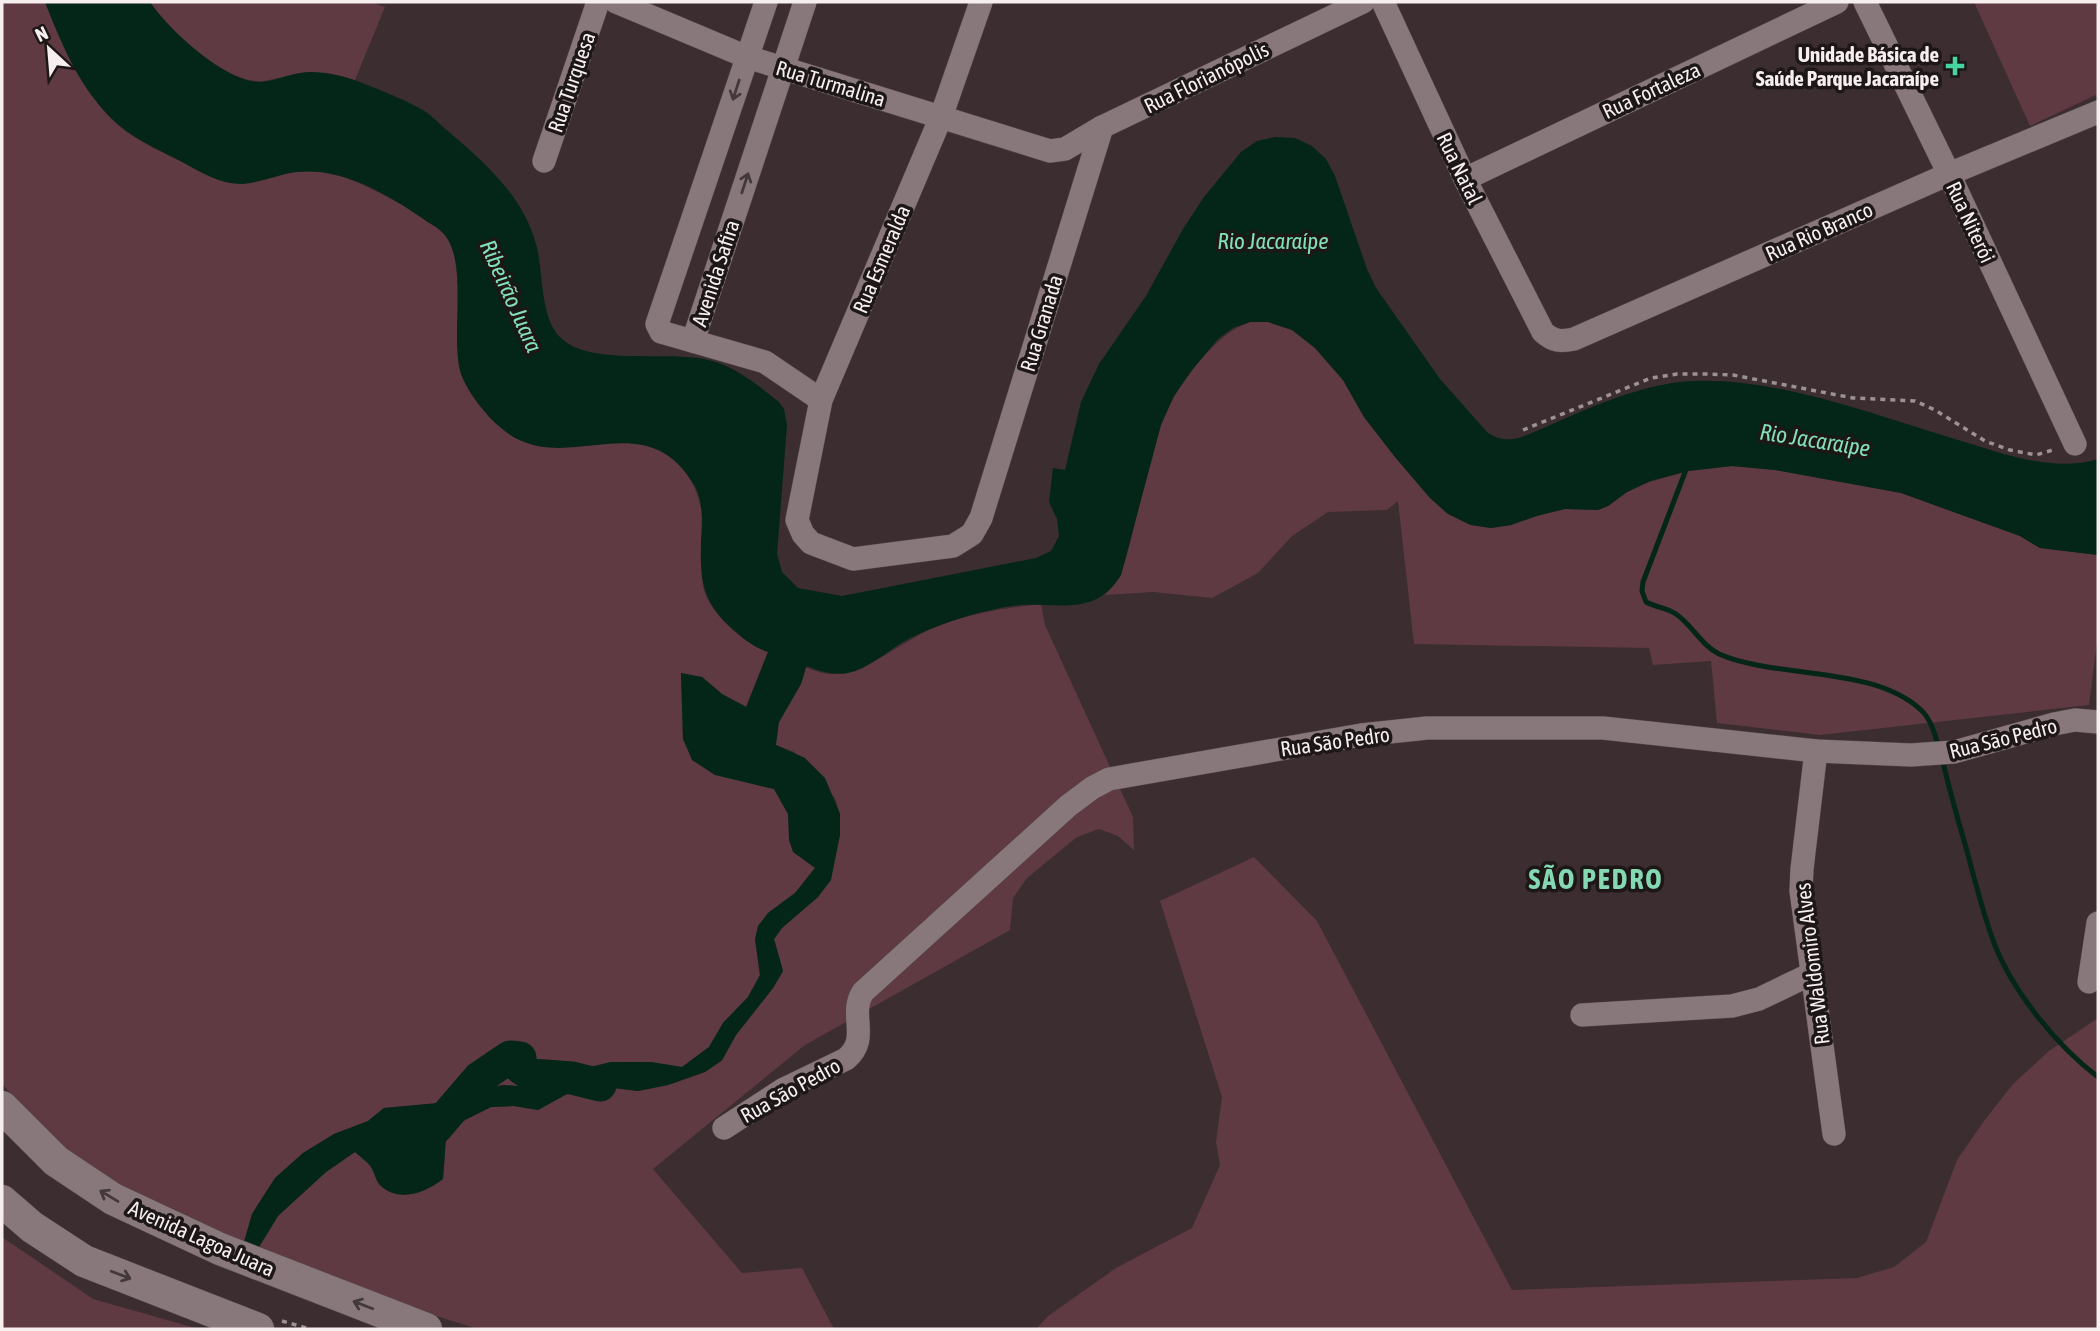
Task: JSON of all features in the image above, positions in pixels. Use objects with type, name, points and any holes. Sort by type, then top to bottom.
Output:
[{"type":"main road","name":"Avenida Lagoa Juara","points":[[2,1107],[56,1161],[113,1199],[220,1249],[426,1329]]},
{"type":"main road","points":[[2,1201],[32,1227],[84,1261],[258,1329]]},
{"type":"street","name":"Rua Turquesa","points":[[544,162],[598,2]]},
{"type":"street","name":"Rua Turmalina","points":[[616,2],[747,57],[1050,151]]},
{"type":"street","name":"Avenida Safira","points":[[766,2],[657,324],[661,332],[693,341],[805,2]]},
{"type":"street","name":"Rua Esmeralda","points":[[797,520],[821,400],[941,117],[981,2]]},
{"type":"street","name":"Rua Florianópolis","points":[[1050,151],[1065,149],[1102,127],[1363,2]]},
{"type":"street","name":"Rua Natal","points":[[1382,2],[1465,179],[1543,332]]},
{"type":"street","name":"Rua Fortaleza","points":[[1465,179],[1837,2]]},
{"type":"street","name":"Rua Niterói","points":[[1865,2],[1949,174],[2074,444]]},
{"type":"street","name":"Rua Rio Branco","points":[[1543,332],[1551,340],[1574,338],[2098,112]]},
{"type":"street","name":"Rua Granada","points":[[797,520],[803,534],[811,542],[853,559],[953,546],[972,534],[981,518],[1102,127]]},
{"type":"street","points":[[693,341],[765,362],[821,400]]},
{"type":"street","name":"Rua São Pedro","points":[[724,1128],[784,1089],[855,1052],[859,1043],[858,1004],[863,992],[1068,806],[1109,779],[1362,735],[1427,728],[1604,728],[1816,751],[1935,755],[2054,724],[2075,720],[2098,722]]},
{"type":"street","name":"Rua Waldomiro Alves","points":[[1816,751],[1802,869],[1803,912],[1834,1135]]},
{"type":"street","points":[[2089,982],[2098,923]]},
{"type":"street","points":[[1581,1015],[1732,1006],[1759,999],[1811,974]]},
{"type":"path","points":[[1523,430],[1651,378],[1705,374],[1733,375],[1853,398],[1914,401],[1935,410],[1985,441],[2036,456],[2074,444]]},
{"type":"shaded area","points":[[2,2],[45,2],[68,55],[88,90],[113,120],[127,132],[153,147],[210,176],[235,183],[244,184],[303,171],[335,174],[390,198],[426,220],[440,230],[452,249],[458,293],[457,350],[613,443],[640,443],[653,447],[664,452],[683,468],[700,502],[702,571],[708,600],[730,627],[768,652],[747,707],[722,694],[702,677],[681,674],[683,740],[747,782],[774,789],[788,814],[790,840],[815,868],[795,893],[768,913],[755,939],[760,975],[748,997],[723,1023],[709,1047],[682,1067],[650,1062],[611,1062],[530,1087],[504,1085],[471,1090],[438,1103],[384,1108],[368,1121],[334,1134],[303,1153],[275,1178],[252,1214],[244,1242],[138,1201],[55,1141],[2,1084]]},
{"type":"shaded area","points":[[150,2],[371,2],[385,7],[355,80],[308,76],[260,81],[243,78],[213,63],[183,39]]},
{"type":"shaded area","points":[[1974,2],[2098,2],[2098,94],[2030,126]]},
{"type":"shaded area","points":[[1250,322],[1268,322],[1292,330],[1315,348],[1343,380],[1364,417],[1430,498],[1448,514],[1470,525],[1491,528],[1565,509],[1598,510],[1650,482],[1688,471],[1732,466],[1775,470],[1901,493],[2020,536],[2040,548],[2098,555],[2098,635],[2089,705],[1820,735],[1717,723],[1711,661],[1653,665],[1649,648],[1414,644],[1398,501],[1387,510],[1328,512],[1292,536],[1258,573],[1212,598],[1154,592],[1105,595],[1121,575],[1149,462],[1169,406],[1208,351],[1230,332]]},
{"type":"shaded area","points":[[1041,604],[1045,625],[1133,817],[1134,850],[1118,836],[1099,829],[1077,837],[1027,878],[1013,898],[1010,930],[805,1045],[653,1169],[742,1273],[802,1268],[834,1329],[478,1329],[395,1303],[259,1248],[278,1216],[326,1172],[355,1152],[369,1165],[381,1186],[396,1194],[413,1194],[443,1179],[446,1138],[457,1124],[491,1107],[514,1106],[538,1110],[576,1089],[605,1087],[638,1091],[668,1085],[705,1072],[722,1061],[736,1035],[783,971],[774,939],[782,928],[818,897],[840,835],[840,814],[835,798],[794,752],[776,745],[766,732],[778,686],[791,661],[822,673],[846,672],[873,662],[940,625],[965,617]]},
{"type":"shaded area","points":[[1254,857],[1317,921],[1512,1290],[1857,1278],[1894,1267],[1926,1242],[1957,1160],[2013,1084],[2049,1051],[2098,1018],[2098,1329],[1036,1329],[1048,1316],[1116,1268],[1192,1228],[1220,1165],[1216,1142],[1222,1097],[1160,901]]},
{"type":"shaded area","points":[[2,1237],[93,1299],[199,1329],[2,1329]]},
{"type":"water","name":"Rio Jacaraípe","points":[[45,2],[150,2],[183,39],[229,73],[258,82],[300,73],[329,74],[381,90],[428,114],[489,168],[522,211],[536,244],[549,320],[562,339],[593,353],[676,356],[712,361],[739,373],[779,402],[784,409],[787,425],[777,554],[782,572],[798,588],[842,596],[1036,558],[1051,551],[1059,536],[1057,519],[1049,502],[1053,468],[1065,470],[1081,402],[1099,364],[1146,296],[1204,197],[1241,152],[1257,141],[1275,137],[1295,138],[1312,146],[1326,159],[1335,176],[1376,288],[1440,379],[1491,435],[1503,439],[1522,437],[1627,394],[1671,383],[1725,381],[1759,385],[1827,400],[2027,460],[2063,464],[2098,459],[2098,555],[2040,548],[2020,536],[1901,493],[1775,470],[1732,466],[1688,471],[1650,481],[1598,510],[1565,509],[1491,528],[1471,525],[1448,514],[1430,498],[1364,417],[1343,380],[1315,348],[1292,330],[1268,322],[1250,322],[1233,328],[1218,339],[1174,396],[1161,425],[1121,575],[1100,597],[1077,605],[1016,606],[969,616],[912,637],[870,664],[848,673],[826,672],[791,661],[778,686],[766,732],[776,745],[805,758],[825,778],[840,814],[840,835],[831,880],[818,897],[782,928],[774,939],[783,971],[736,1035],[722,1060],[705,1072],[668,1085],[638,1091],[605,1087],[576,1089],[538,1110],[514,1106],[491,1107],[457,1124],[446,1138],[443,1179],[413,1194],[396,1194],[381,1186],[369,1165],[355,1152],[326,1172],[278,1216],[258,1248],[244,1242],[252,1214],[275,1178],[303,1153],[334,1134],[368,1121],[384,1108],[438,1103],[471,1090],[504,1085],[530,1087],[611,1062],[651,1062],[682,1067],[709,1047],[723,1023],[748,997],[760,975],[755,939],[758,926],[768,913],[795,893],[815,868],[793,852],[789,840],[788,814],[774,789],[715,775],[692,760],[683,739],[681,673],[702,677],[722,694],[746,707],[768,652],[739,635],[709,601],[701,568],[701,505],[694,485],[674,460],[651,447],[627,443],[551,448],[525,442],[501,428],[478,403],[461,374],[457,339],[455,260],[450,244],[441,231],[394,200],[347,178],[297,172],[242,184],[226,182],[204,174],[139,139],[110,117],[86,88],[76,72]]},
{"type":"waterway","points":[[1687,467],[1643,582],[1642,591],[1646,602],[1676,614],[1707,646],[1719,654],[1768,667],[1851,679],[1901,696],[1921,710],[1927,718],[1939,748]]},
{"type":"waterway","points":[[760,740],[763,717],[786,677],[802,623]]},
{"type":"waterway","points":[[1942,758],[1983,909],[2002,962],[2024,999],[2052,1034],[2098,1077]]},
{"type":"waterway","points":[[436,1128],[479,1078],[510,1057],[520,1058],[521,1068],[531,1075],[572,1078],[600,1085]]},
{"type":"place","name":"Unidade Básica de Saúde Parque Jacaraípe","points":[[1955,66]]},
{"type":"district","name":"SÃO PEDRO","points":[[1596,879]]},
{"type":"water label","name":"Ribeirão Juara","points":[[511,296]]}]
